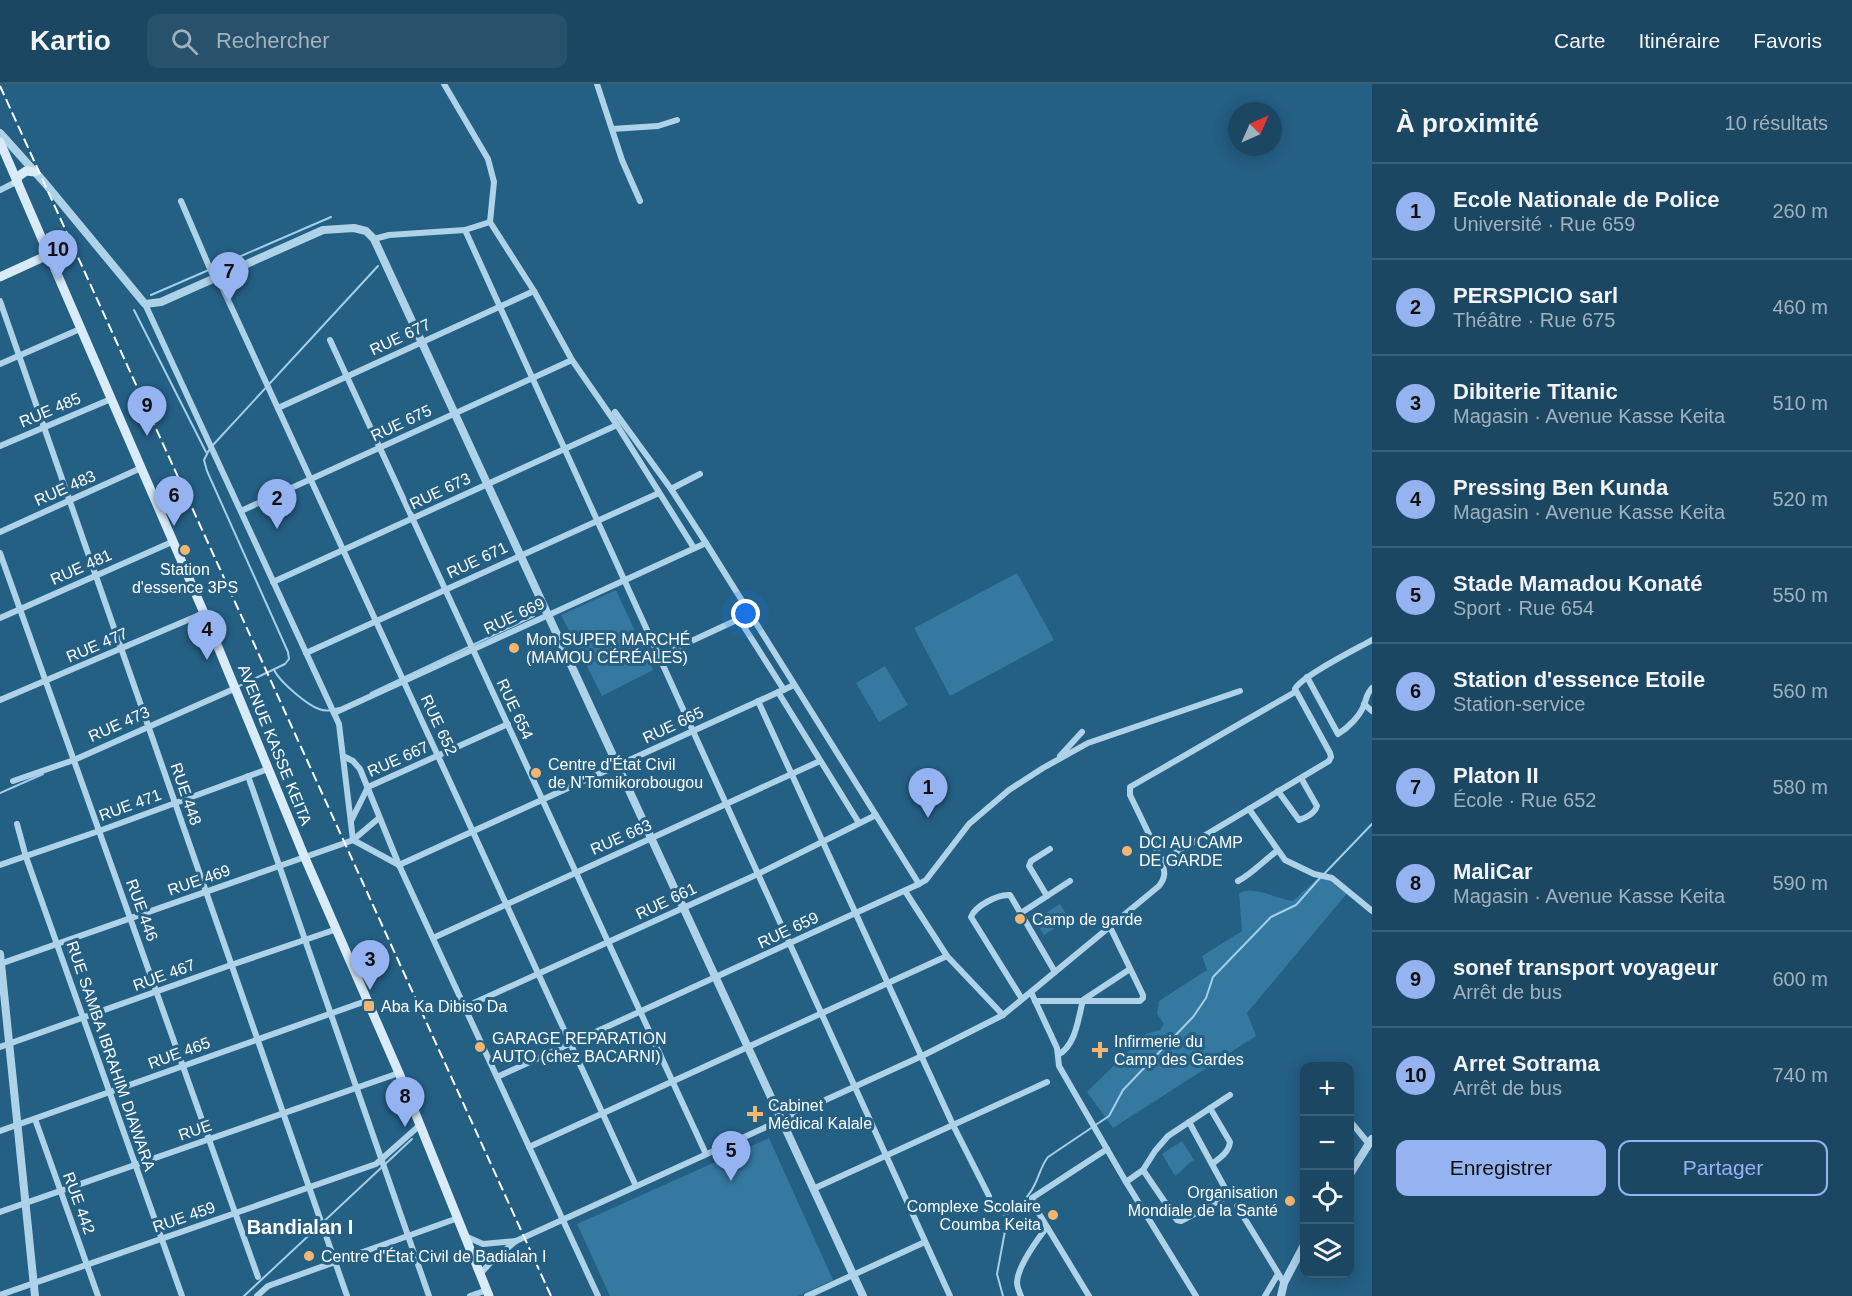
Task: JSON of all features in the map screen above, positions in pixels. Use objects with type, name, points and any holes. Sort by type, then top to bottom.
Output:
[{"type":"main road","name":"AVENUE KASSE KEITA","points":[[0,141],[236,688],[305,858],[399,1073],[488,1293]]},
{"type":"main road","points":[[16,182],[19,176],[26,171],[35,172]]},
{"type":"main road","points":[[0,277],[48,255]]},
{"type":"street","points":[[444,84],[488,159],[494,182],[490,222],[534,291],[572,360],[617,425],[694,548]]},
{"type":"street","points":[[597,84],[622,160],[640,201]]},
{"type":"street","points":[[612,129],[658,126],[677,120]]},
{"type":"street","points":[[0,133],[146,304],[339,724],[353,840],[399,865]]},
{"type":"street","points":[[0,190],[16,182]]},
{"type":"street","name":"RUE 652","points":[[181,201],[636,1186]]},
{"type":"street","points":[[374,240],[389,235],[465,230],[490,222]]},
{"type":"street","points":[[146,304],[161,302],[323,230],[354,228],[366,231],[374,240],[863,1296]]},
{"type":"street","points":[[465,230],[950,1296]]},
{"type":"street","name":"RUE 677","points":[[278,408],[534,291]]},
{"type":"street","name":"RUE 448","points":[[0,302],[347,1296]]},
{"type":"street","points":[[0,364],[80,329]]},
{"type":"street","name":"RUE 654","points":[[330,340],[706,1154]]},
{"type":"street","name":"RUE 675","points":[[241,511],[572,360]]},
{"type":"street","name":"RUE 485","points":[[0,446],[111,399]]},
{"type":"street","points":[[615,412],[671,489],[706,543],[919,884]]},
{"type":"street","name":"RUE 673","points":[[273,582],[617,425]]},
{"type":"street","name":"RUE 483","points":[[0,532],[141,468]]},
{"type":"street","points":[[671,489],[700,474]]},
{"type":"street","name":"RUE 671","points":[[306,652],[659,493]]},
{"type":"street","name":"RUE 481","points":[[0,618],[172,542]]},
{"type":"street","name":"RUE 669","points":[[334,713],[706,543]]},
{"type":"street","name":"RUE 446","points":[[0,553],[258,1277]]},
{"type":"street","name":"RUE 477","points":[[0,700],[204,613]]},
{"type":"street","points":[[659,656],[739,619],[820,761],[859,823]]},
{"type":"street","points":[[1162,861],[1329,761],[1331,758],[1295,692],[1296,684],[1372,640]]},
{"type":"street","points":[[1307,677],[1338,734],[1351,723],[1364,704],[1366,693],[1372,688]]},
{"type":"street","name":"RUE 665","points":[[399,865],[794,685]]},
{"type":"street","name":"RUE 473","points":[[13,782],[74,760],[236,688]]},
{"type":"street","name":"RUE 659","points":[[497,1077],[919,884],[926,880],[969,824],[1009,790],[1088,743],[1240,691]]},
{"type":"street","points":[[481,1273],[516,1240],[922,1056],[1003,1015],[1164,880],[1166,873],[1162,861],[1130,795],[1130,787],[1295,692]]},
{"type":"street","points":[[758,702],[989,1196]]},
{"type":"street","points":[[1364,704],[1372,711]]},
{"type":"street","name":"RUE 667","points":[[351,822],[368,787],[508,724]]},
{"type":"street","name":"RUE 659","points":[[1056,760],[1082,732]]},
{"type":"street","points":[[343,756],[353,761],[360,769],[399,865],[598,1296]]},
{"type":"street","name":"RUE 663","points":[[433,938],[820,761]]},
{"type":"street","name":"RUE 471","points":[[0,865],[268,769]]},
{"type":"street","points":[[248,776],[380,1162],[389,1181],[429,1296]]},
{"type":"street","points":[[1278,791],[1296,817],[1299,820],[1303,819],[1314,812],[1317,806],[1301,777]]},
{"type":"street","points":[[1249,809],[1285,860],[1314,874],[1332,878],[1372,911]]},
{"type":"street","name":"RUE 661","points":[[465,1007],[758,874],[876,815]]},
{"type":"street","name":"RUE 469","points":[[1,964],[353,840],[379,818]]},
{"type":"street","name":"RUE SAMBA IBRAHIM DIAWARA","points":[[17,824],[26,857],[182,1296]]},
{"type":"street","points":[[1047,896],[1029,866],[1031,861],[1050,849]]},
{"type":"street","points":[[1238,881],[1251,874],[1264,860],[1277,851]]},
{"type":"street","points":[[1021,913],[1070,881]]},
{"type":"street","points":[[904,891],[947,956],[1003,1015]]},
{"type":"street","points":[[1022,999],[971,918],[975,909],[1003,894],[1012,897],[1055,972]]},
{"type":"street","points":[[1035,1001],[1140,1001],[1143,994],[1110,927]]},
{"type":"street","name":"RUE 467","points":[[0,1047],[231,964],[337,929]]},
{"type":"street","points":[[0,954],[35,1296]]},
{"type":"street","points":[[529,1147],[947,956]]},
{"type":"street","points":[[1058,1055],[1066,1051],[1070,1044],[1083,1000],[1130,969]]},
{"type":"street","points":[[1031,992],[1057,1048],[1059,1066],[1126,1182],[1196,1296]]},
{"type":"street","name":"RUE 465","points":[[0,1131],[366,1001]]},
{"type":"street","name":"RUE","points":[[0,1212],[399,1073]]},
{"type":"street","points":[[813,1189],[1047,1082]]},
{"type":"street","points":[[1126,1182],[1143,1170],[1168,1136],[1230,1095]]},
{"type":"street","points":[[1210,1108],[1230,1142],[1230,1147],[1212,1164]]},
{"type":"street","name":"RUE 442","points":[[35,1119],[98,1296]]},
{"type":"street","points":[[1143,1170],[1178,1220],[1181,1221],[1226,1197],[1226,1190],[1189,1122]]},
{"type":"street","points":[[380,1162],[420,1125]]},
{"type":"street","points":[[1353,1170],[1371,1141],[1354,1125]]},
{"type":"street","points":[[1089,1296],[1032,1198],[1107,1149]]},
{"type":"street","name":"RUE 459","points":[[0,1295],[380,1162]]},
{"type":"street","points":[[1237,1206],[1284,1283]]},
{"type":"street","points":[[257,1296],[266,1293],[268,1286],[458,1218]]},
{"type":"street","points":[[1021,1296],[1017,1286],[1021,1270],[1047,1227]]},
{"type":"street","points":[[466,1237],[483,1244],[516,1240]]},
{"type":"street","points":[[807,1296],[925,1242]]},
{"type":"street","points":[[1281,1296],[1284,1283],[1300,1254]]},
{"type":"street","points":[[1265,1296],[1278,1274]]},
{"type":"street","points":[[470,1296],[488,1293]]},
{"type":"shaded area","points":[[1017,573],[1054,640],[950,696],[914,628]]},
{"type":"shaded area","points":[[616,590],[653,670],[602,696],[561,615]]},
{"type":"shaded area","points":[[885,666],[908,705],[879,722],[856,683]]},
{"type":"shaded area","points":[[1319,877],[1332,877],[1349,891],[1247,1013],[1256,1036],[1113,1128],[1087,1092],[1146,1034],[1160,1030],[1164,1024],[1157,1014],[1159,1001],[1207,970],[1202,956],[1242,931],[1239,894],[1244,891],[1257,891],[1293,901]]},
{"type":"shaded area","points":[[1060,904],[1069,919],[1044,935],[1035,920]]},
{"type":"shaded area","points":[[769,1138],[833,1280],[798,1296],[610,1296],[577,1224]]},
{"type":"shaded area","points":[[1182,1141],[1194,1160],[1175,1176],[1162,1154]]},
{"type":"waterway","points":[[151,295],[331,217]]},
{"type":"waterway","points":[[213,445],[378,266]]},
{"type":"waterway","points":[[134,310],[206,452]]},
{"type":"waterway","points":[[209,450],[204,460],[207,471],[288,652],[289,659],[285,664],[237,687]]},
{"type":"waterway","points":[[371,693],[534,616]]},
{"type":"waterway","points":[[274,670],[288,687],[314,707],[327,711],[339,708]]},
{"type":"waterway","points":[[0,793],[43,774]]},
{"type":"waterway","points":[[1324,874],[1372,824]]},
{"type":"waterway","points":[[1003,1296],[997,1274],[1005,1231],[1004,1216],[1026,1199],[1048,1157],[1109,1116],[1123,1090],[1193,1017],[1206,998],[1213,977],[1271,917],[1296,905],[1320,878]]},
{"type":"waterway","points":[[244,1296],[412,1139]]},
{"type":"railway","points":[[0,86],[551,1296]]},
{"type":"place","name":"Arret Sotrama","points":[[58,280]]},
{"type":"place","name":"Platon II","points":[[229,302]]},
{"type":"place","name":"sonef transport voyageur","points":[[147,436]]},
{"type":"place","name":"Station d'essence Etoile","points":[[174,526]]},
{"type":"place","name":"PERSPICIO sarl","points":[[277,529]]},
{"type":"place","name":"Station d'essence 3PS","points":[[185,550]]},
{"type":"place","name":"Mon SUPER MARCHÉ (MAMOU CÉRÉALES)","points":[[514,648]]},
{"type":"place","name":"Pressing Ben Kunda","points":[[207,660]]},
{"type":"place","name":"Centre d'État Civil de N'Tomikorobougou","points":[[536,773]]},
{"type":"place","name":"Ecole Nationale de Police","points":[[928,818]]},
{"type":"place","name":"DCI AU CAMP DE GARDE","points":[[1127,851]]},
{"type":"place","name":"Camp de garde","points":[[1020,919]]},
{"type":"place","name":"Dibiterie Titanic","points":[[370,990]]},
{"type":"place","name":"Aba Ka Dibiso Da","points":[[369,1006]]},
{"type":"place","name":"GARAGE REPARATION AUTO (chez BACARNI)","points":[[480,1047]]},
{"type":"place","name":"Infirmerie du Camp des Gardes","points":[[1100,1050]]},
{"type":"place","name":"Cabinet Médical Kalale","points":[[755,1114]]},
{"type":"place","name":"MaliCar","points":[[405,1127]]},
{"type":"place","name":"Stade Mamadou Konaté","points":[[731,1181]]},
{"type":"place","name":"Organisation Mondiale de la Santé","points":[[1290,1201]]},
{"type":"place","name":"Complexe Scolaire Coumba Keita","points":[[1053,1215]]},
{"type":"place","name":"Centre d'État Civil de Badialan I","points":[[309,1256]]},
{"type":"district","name":"Bandialan I","points":[[300,1227]]}]
